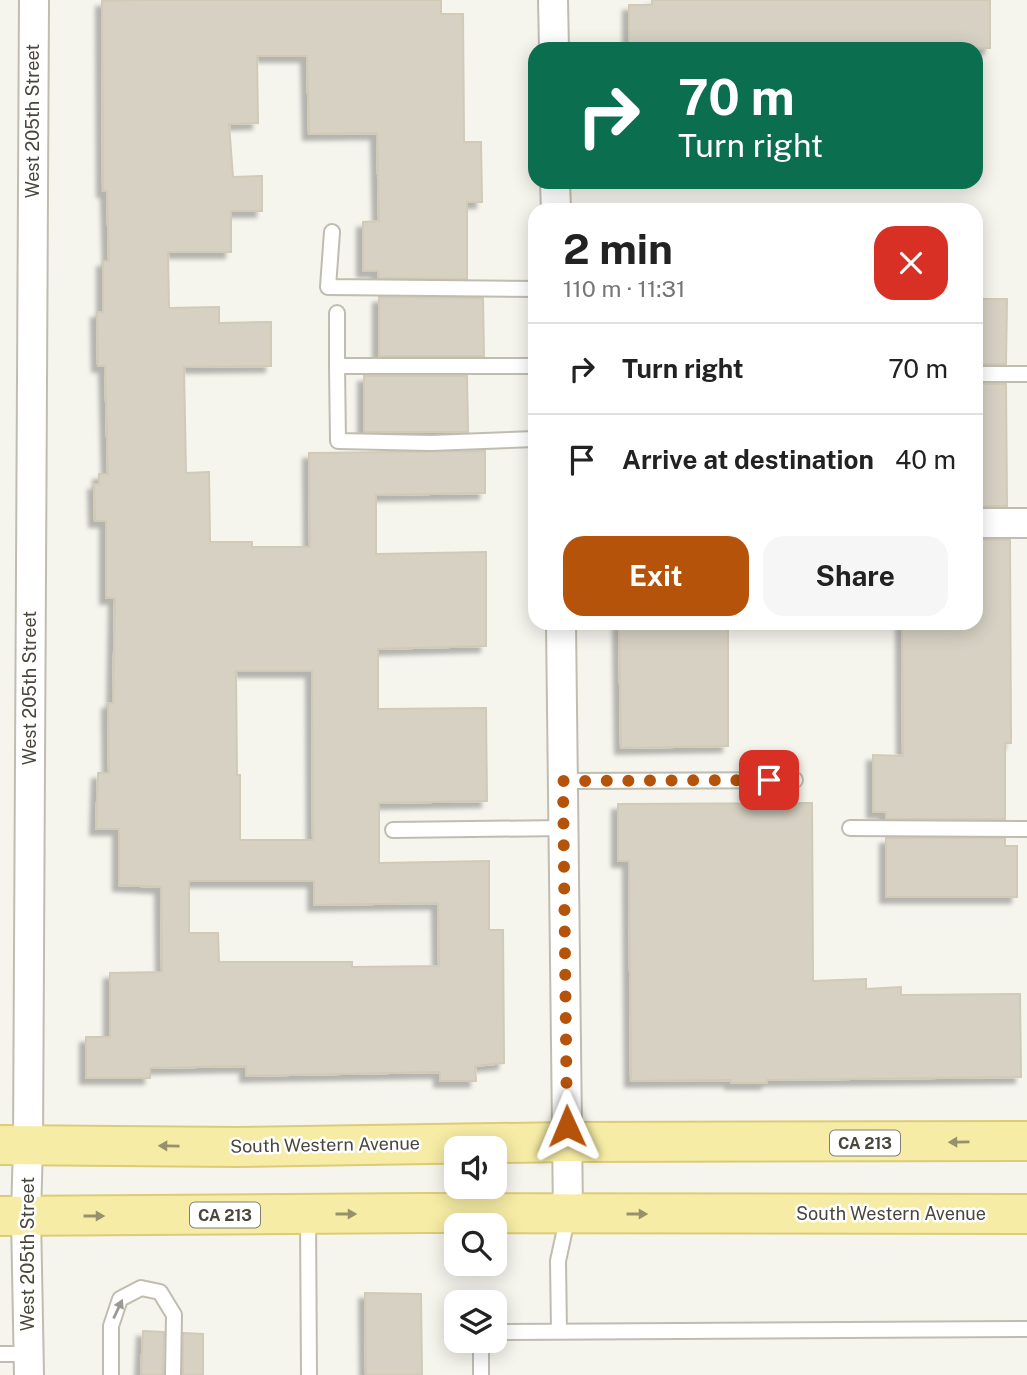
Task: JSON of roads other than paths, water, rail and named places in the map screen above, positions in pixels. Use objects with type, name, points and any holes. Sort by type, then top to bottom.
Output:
[{"type":"main road","name":"South Western Avenue","points":[[14,1144],[237,1147],[567,1142],[1027,1142]]},
{"type":"main road","name":"South Western Avenue","points":[[13,1216],[1027,1214]]},
{"type":"street","name":"West 205th Street","points":[[29,1364],[13,1216],[34,0]]},
{"type":"street","points":[[553,0],[554,42]]},
{"type":"street","points":[[983,523],[1027,523]]},
{"type":"street","points":[[561,630],[568,1213]]},
{"type":"lane","points":[[332,232],[328,287],[528,289]]},
{"type":"lane","points":[[337,313],[338,441],[432,443],[528,439]]},
{"type":"lane","points":[[337,366],[528,366]]},
{"type":"lane","points":[[983,374],[1027,374]]},
{"type":"lane","points":[[563,781],[795,780]]},
{"type":"lane","points":[[393,830],[563,828]]},
{"type":"lane","points":[[850,828],[1027,829]]},
{"type":"lane","points":[[559,1331],[558,1261],[568,1213]]},
{"type":"lane","points":[[308,1214],[309,1375]]},
{"type":"lane","points":[[111,1375],[111,1326],[120,1300],[141,1288],[160,1293],[174,1315],[173,1375]]},
{"type":"lane","points":[[507,1332],[1027,1329]]},
{"type":"lane","points":[[481,1353],[481,1375]]},
{"type":"lane","points":[[0,1354],[29,1364]]}]
